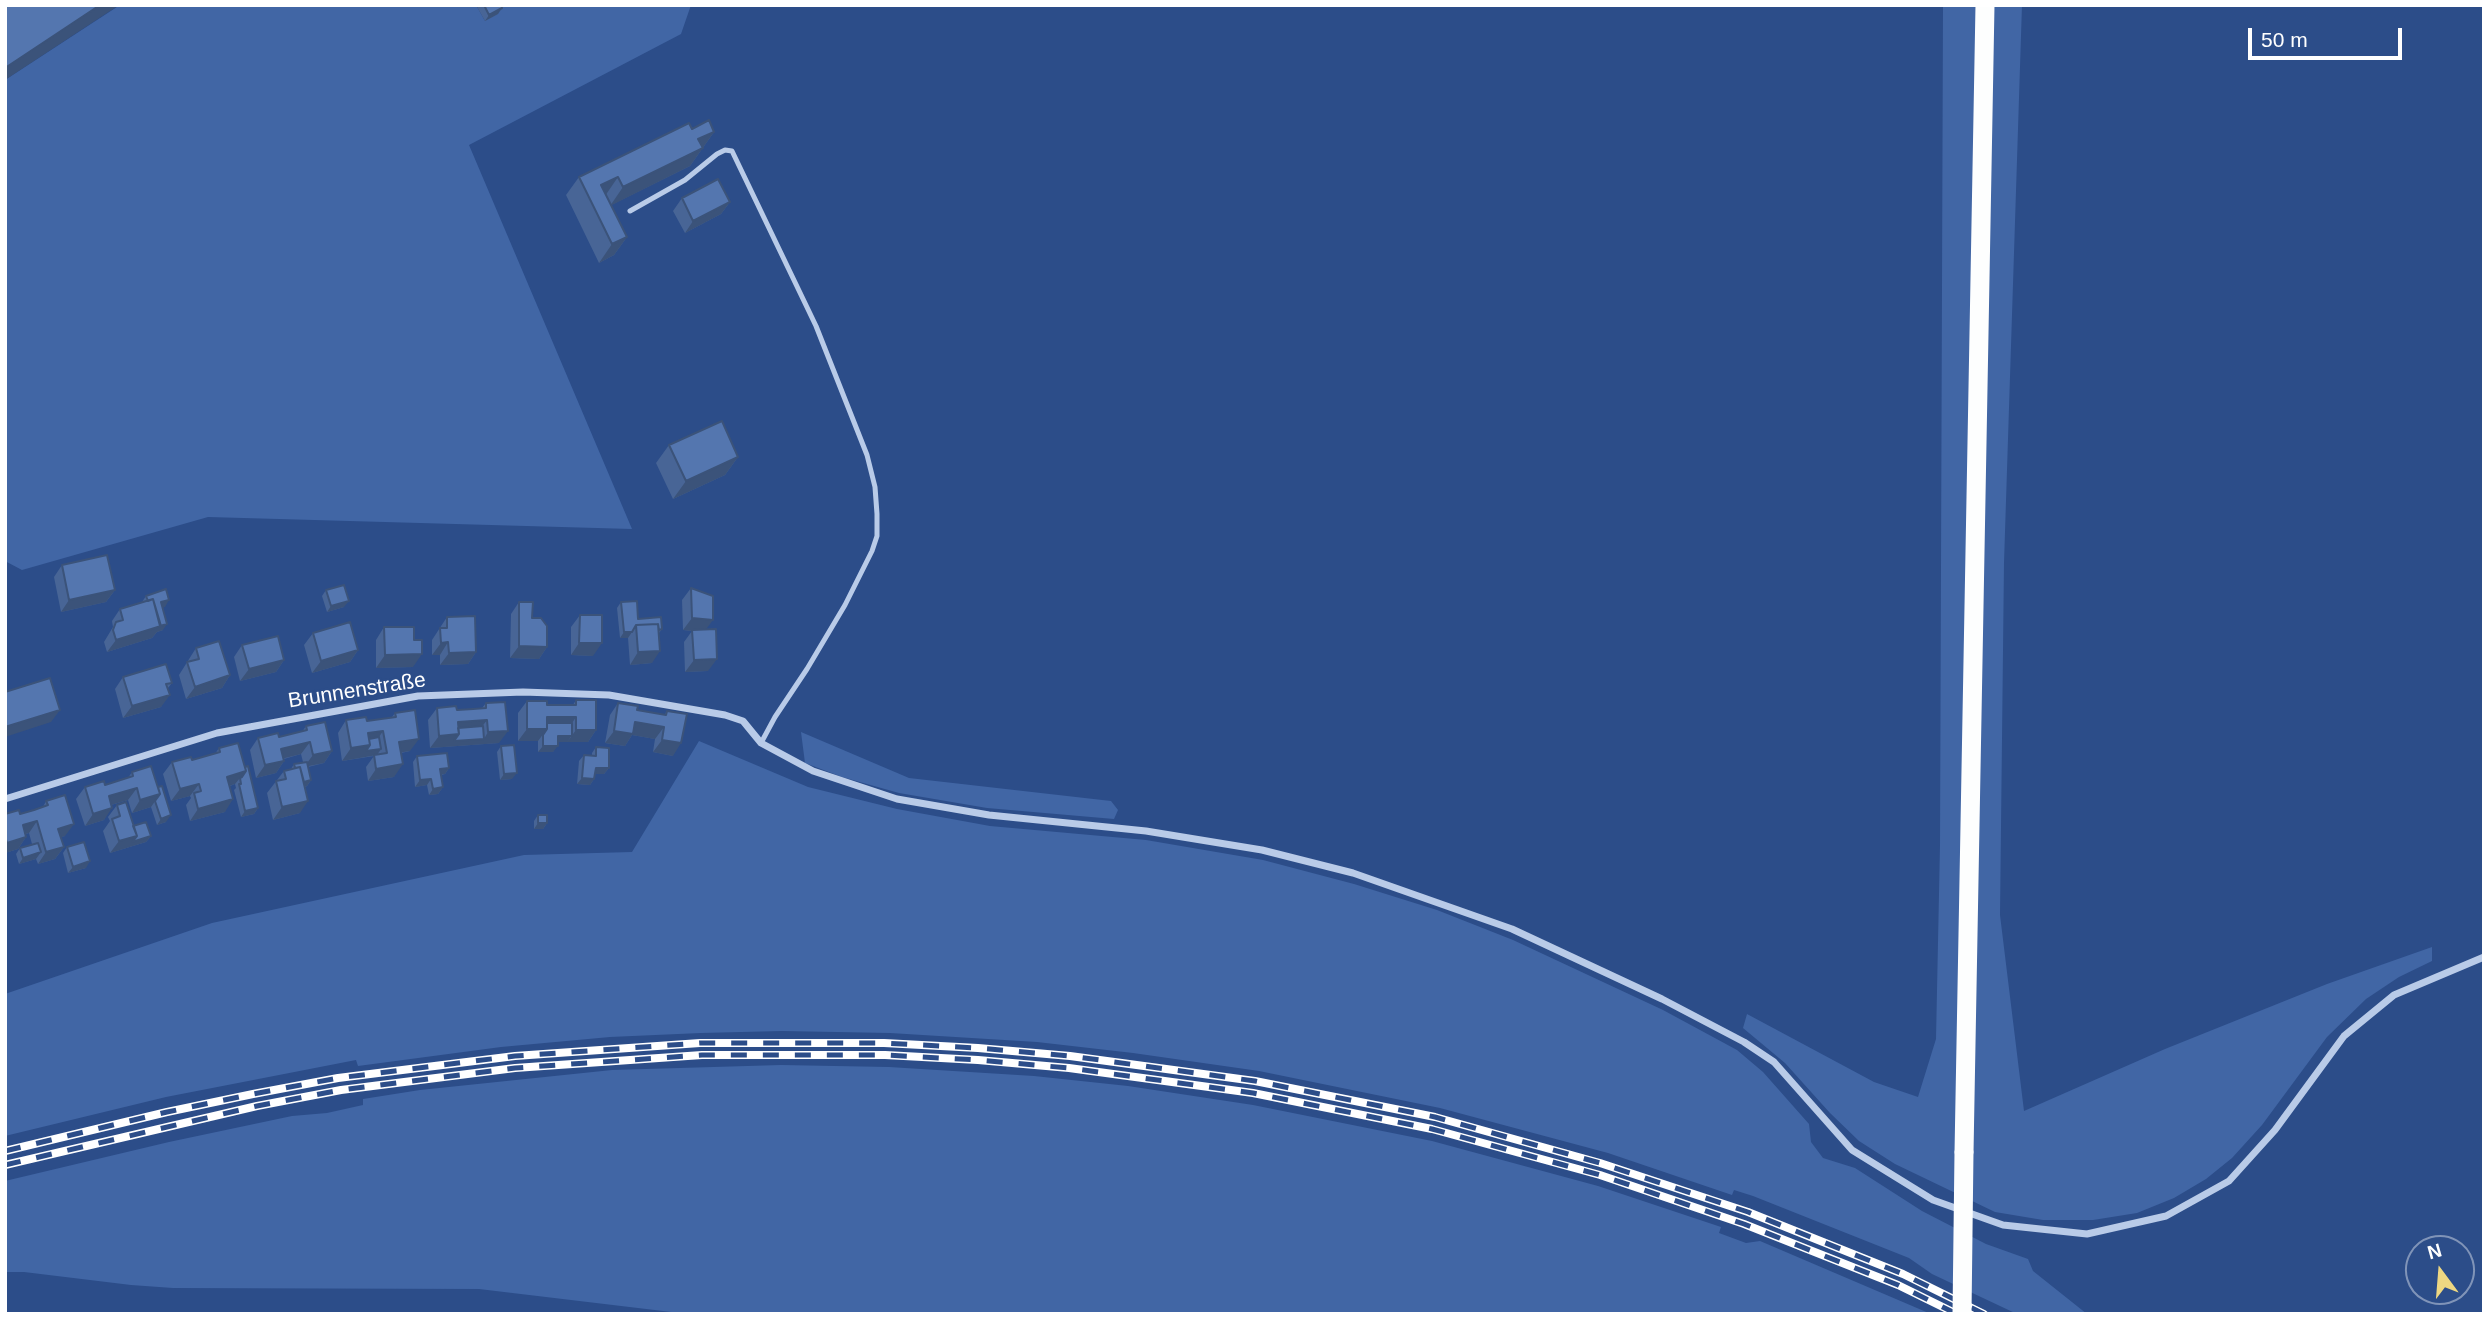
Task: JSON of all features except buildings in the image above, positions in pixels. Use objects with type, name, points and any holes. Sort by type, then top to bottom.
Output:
[{"type":"highway","points":[[1962,1314],[1985,5]]},
{"type":"street","name":"Brunnenstraße","points":[[5,799],[217,733],[418,696],[523,692],[609,695],[725,715],[743,721],[761,743]]},
{"type":"street","points":[[761,743],[813,771],[897,799],[989,815],[1146,831],[1262,850],[1353,873],[1512,929],[1628,982],[1744,1042],[1774,1062],[1853,1150],[1933,1200],[2003,1225],[2087,1234],[2166,1216],[2229,1181],[2275,1130],[2344,1036],[2393,995],[2484,957]]},
{"type":"lane","points":[[630,211],[685,180],[717,153],[725,150],[732,152],[816,326],[867,455],[875,487],[877,536],[872,551],[845,605],[761,743]]},
{"type":"shaded area","points":[[120,5],[476,5],[485,21],[493,5],[691,5],[681,34],[469,145],[632,529],[208,517],[22,570],[5,561],[5,80]]},
{"type":"shaded area","points":[[1943,5],[2022,5],[2004,563],[2000,915],[2024,1111],[2165,1049],[2327,984],[2432,947],[2432,961],[2399,977],[2366,999],[2327,1037],[2262,1125],[2232,1158],[2206,1179],[2174,1198],[2137,1213],[2093,1220],[2043,1220],[1995,1212],[1895,1164],[1859,1141],[1785,1063],[1743,1028],[1747,1014],[1874,1082],[1918,1097],[1936,1039],[1940,845]]},
{"type":"shaded area","points":[[801,732],[909,778],[1111,801],[1118,810],[1114,819],[987,808],[899,793],[805,763]]},
{"type":"shaded area","points":[[699,741],[808,787],[897,809],[990,826],[1146,840],[1263,860],[1437,910],[1513,940],[1663,1010],[1737,1050],[1763,1072],[1809,1124],[1811,1142],[1823,1158],[1855,1168],[1922,1211],[1986,1244],[2028,1259],[2033,1271],[2087,1314],[2017,1314],[1932,1274],[1909,1258],[1753,1196],[1734,1190],[1732,1195],[1608,1153],[1440,1108],[1259,1071],[1037,1042],[890,1033],[701,1033],[610,1037],[501,1047],[358,1066],[356,1060],[166,1097],[5,1136],[5,994],[212,923],[524,855],[632,852]]},
{"type":"shaded area","points":[[781,1065],[889,1067],[1034,1076],[1128,1086],[1253,1105],[1432,1141],[1598,1186],[1721,1227],[1719,1233],[1746,1243],[1760,1241],[1931,1314],[688,1314],[479,1289],[173,1288],[5,1272],[5,1181],[169,1142],[292,1116],[327,1113],[363,1105],[363,1099],[420,1090],[612,1070]]},
{"type":"railway","points":[[5,1151],[167,1112],[338,1078],[515,1056],[700,1043],[884,1043],[978,1048],[1070,1056],[1255,1081],[1435,1117],[1600,1163],[1748,1212],[1903,1274],[1984,1314]]},
{"type":"railway","points":[[5,1165],[257,1106],[341,1090],[515,1068],[702,1055],[885,1055],[978,1060],[1069,1068],[1253,1093],[1432,1129],[1600,1175],[1744,1224],[1898,1285],[1957,1314]]}]
